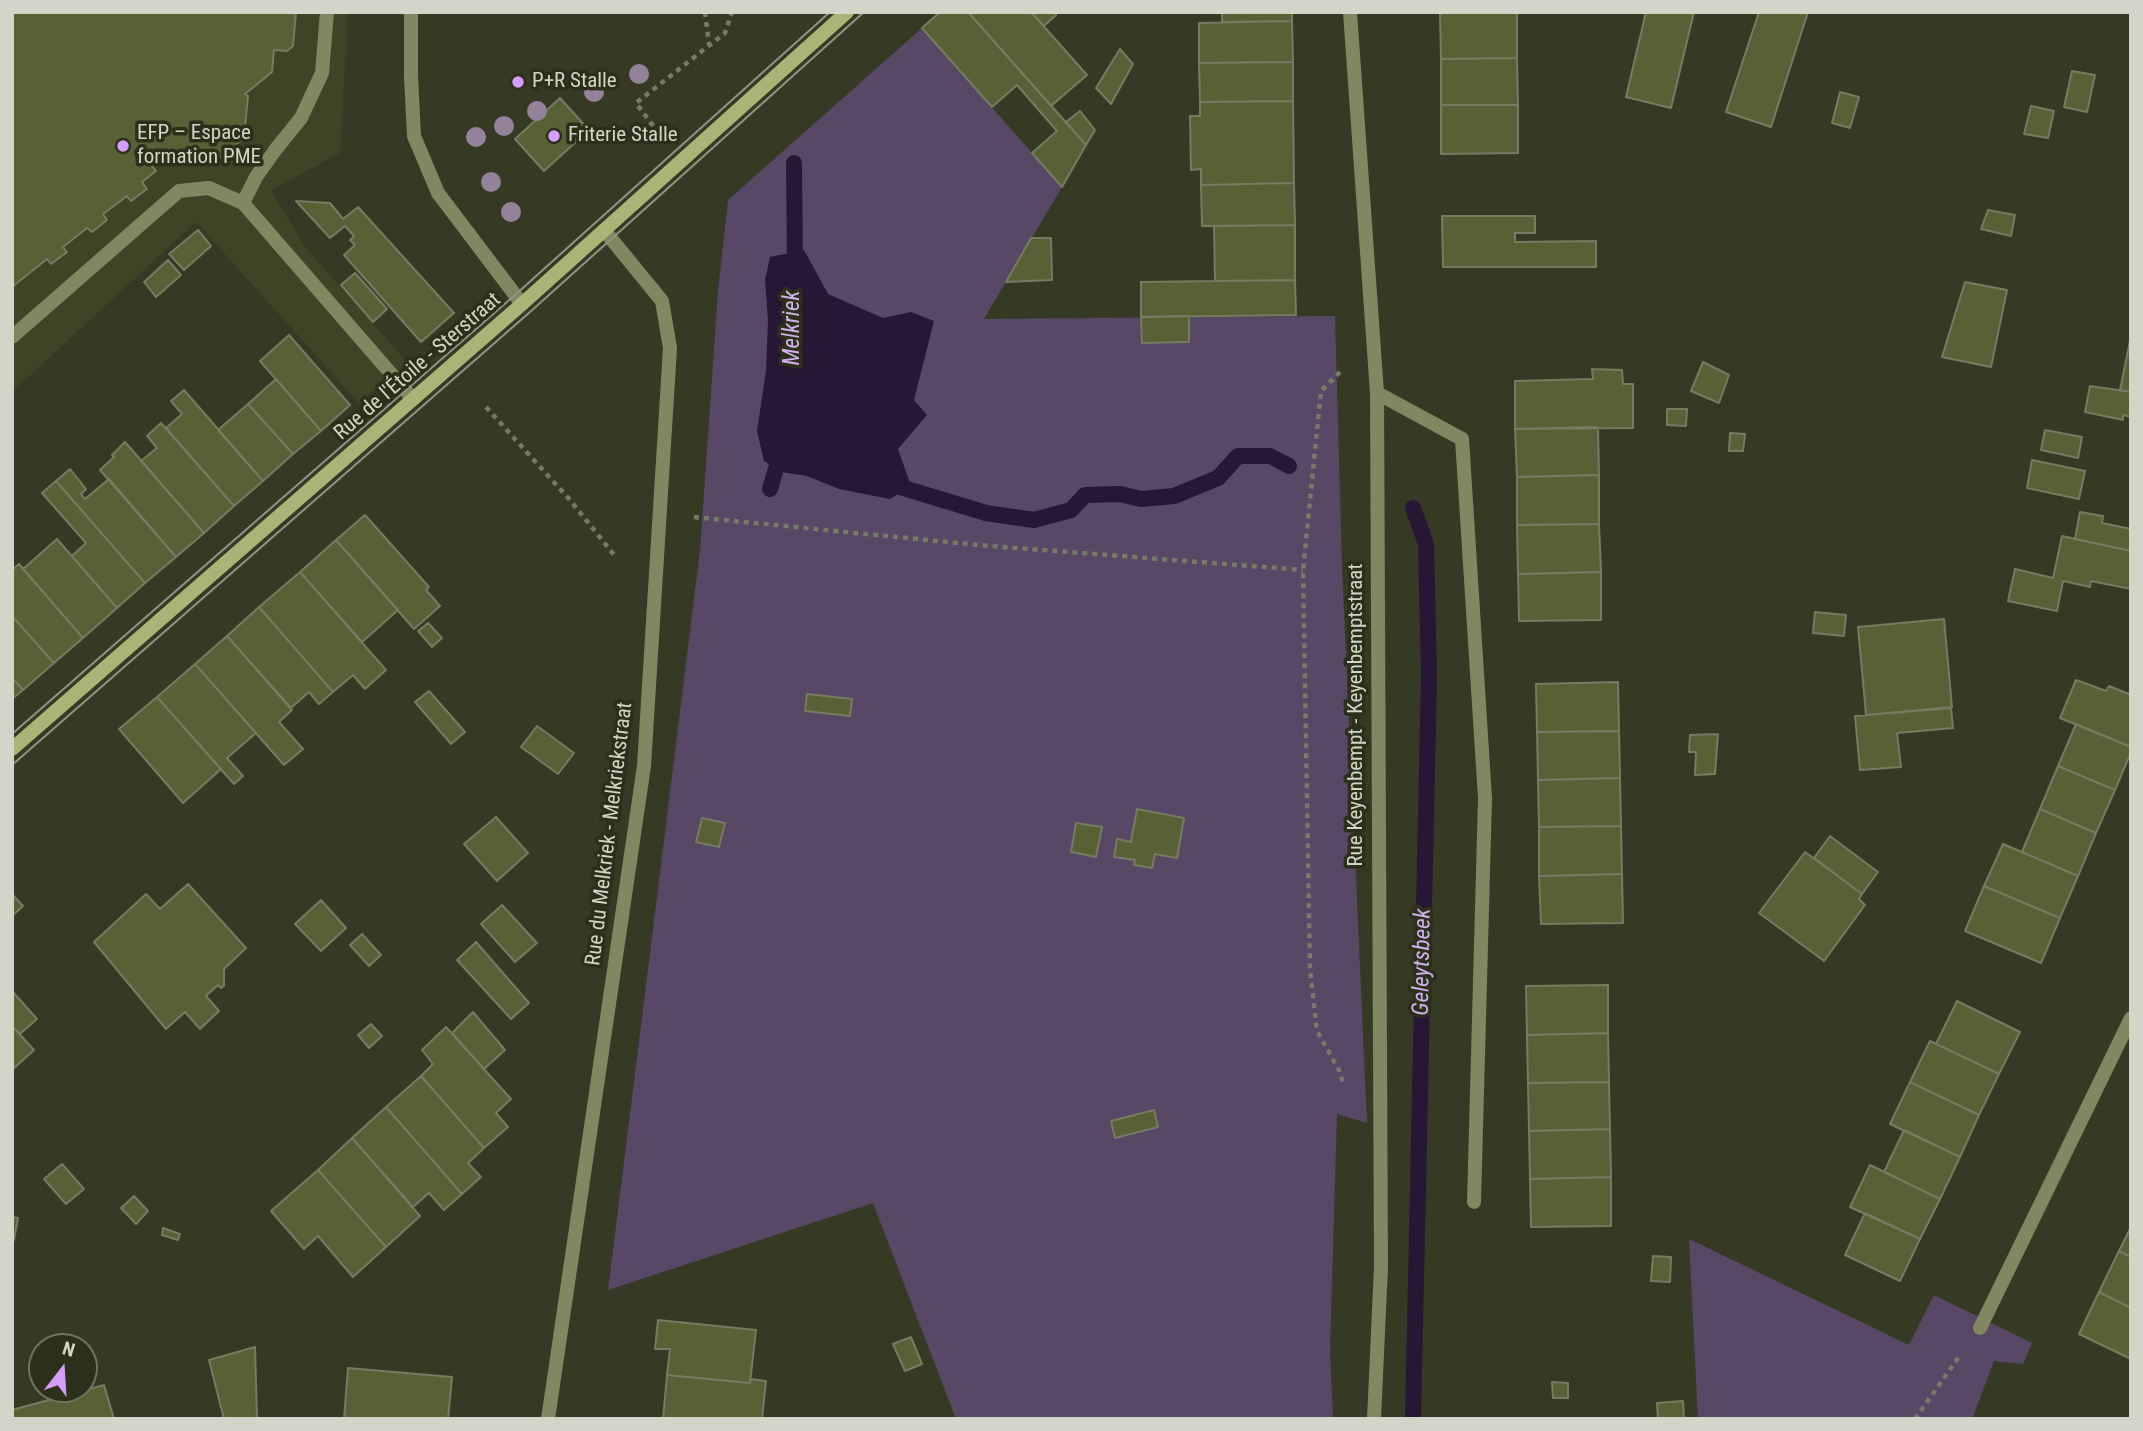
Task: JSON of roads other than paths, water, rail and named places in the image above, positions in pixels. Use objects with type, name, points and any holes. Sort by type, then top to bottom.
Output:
[{"type":"street","points":[[243,203],[256,177],[301,118],[322,73],[327,12]]},
{"type":"street","points":[[411,12],[414,136],[438,193],[522,304]]},
{"type":"street","name":"Rue de l'Étoile - Sterstraat","points":[[12,750],[522,304],[847,12]]},
{"type":"street","name":"Rue Keyenbempt - Keyenbemptstraat","points":[[1350,12],[1377,393],[1381,1268],[1374,1419]]},
{"type":"street","points":[[12,337],[179,191],[209,188],[243,203],[413,399]]},
{"type":"street","name":"Rue du Melkriek - Melkriekstraat","points":[[548,1419],[644,766],[670,348],[662,301],[604,230]]},
{"type":"street","points":[[1377,393],[1462,439],[1485,798],[1474,1202]]},
{"type":"street","points":[[1980,1328],[2131,1018]]},
{"type":"water","points":[[804,250],[828,294],[883,318],[911,312],[934,321],[914,400],[927,415],[898,449],[911,486],[890,499],[839,489],[807,476],[782,472],[764,461],[757,431],[766,371],[768,320],[765,280],[770,257]]},
{"type":"waterway","name":"Melkriek","points":[[794,163],[795,273]]},
{"type":"waterway","name":"Melkriek","points":[[770,489],[782,448]]},
{"type":"waterway","points":[[887,483],[986,513],[1034,520],[1071,510],[1085,495],[1120,494],[1141,499],[1174,496],[1218,478],[1238,456],[1270,456],[1289,466]]},
{"type":"waterway","name":"Geleytsbeek","points":[[1413,508],[1426,544],[1429,675],[1413,1419]]},
{"type":"tram line","points":[[12,734],[515,295],[830,12]]},
{"type":"tram line","points":[[12,765],[530,312],[864,12]]},
{"type":"place","name":"P+R Stalle","points":[[518,82]]},
{"type":"place","name":"Friterie Stalle","points":[[554,136]]},
{"type":"place","name":"EFP – Espace formation PME","points":[[123,146]]}]
